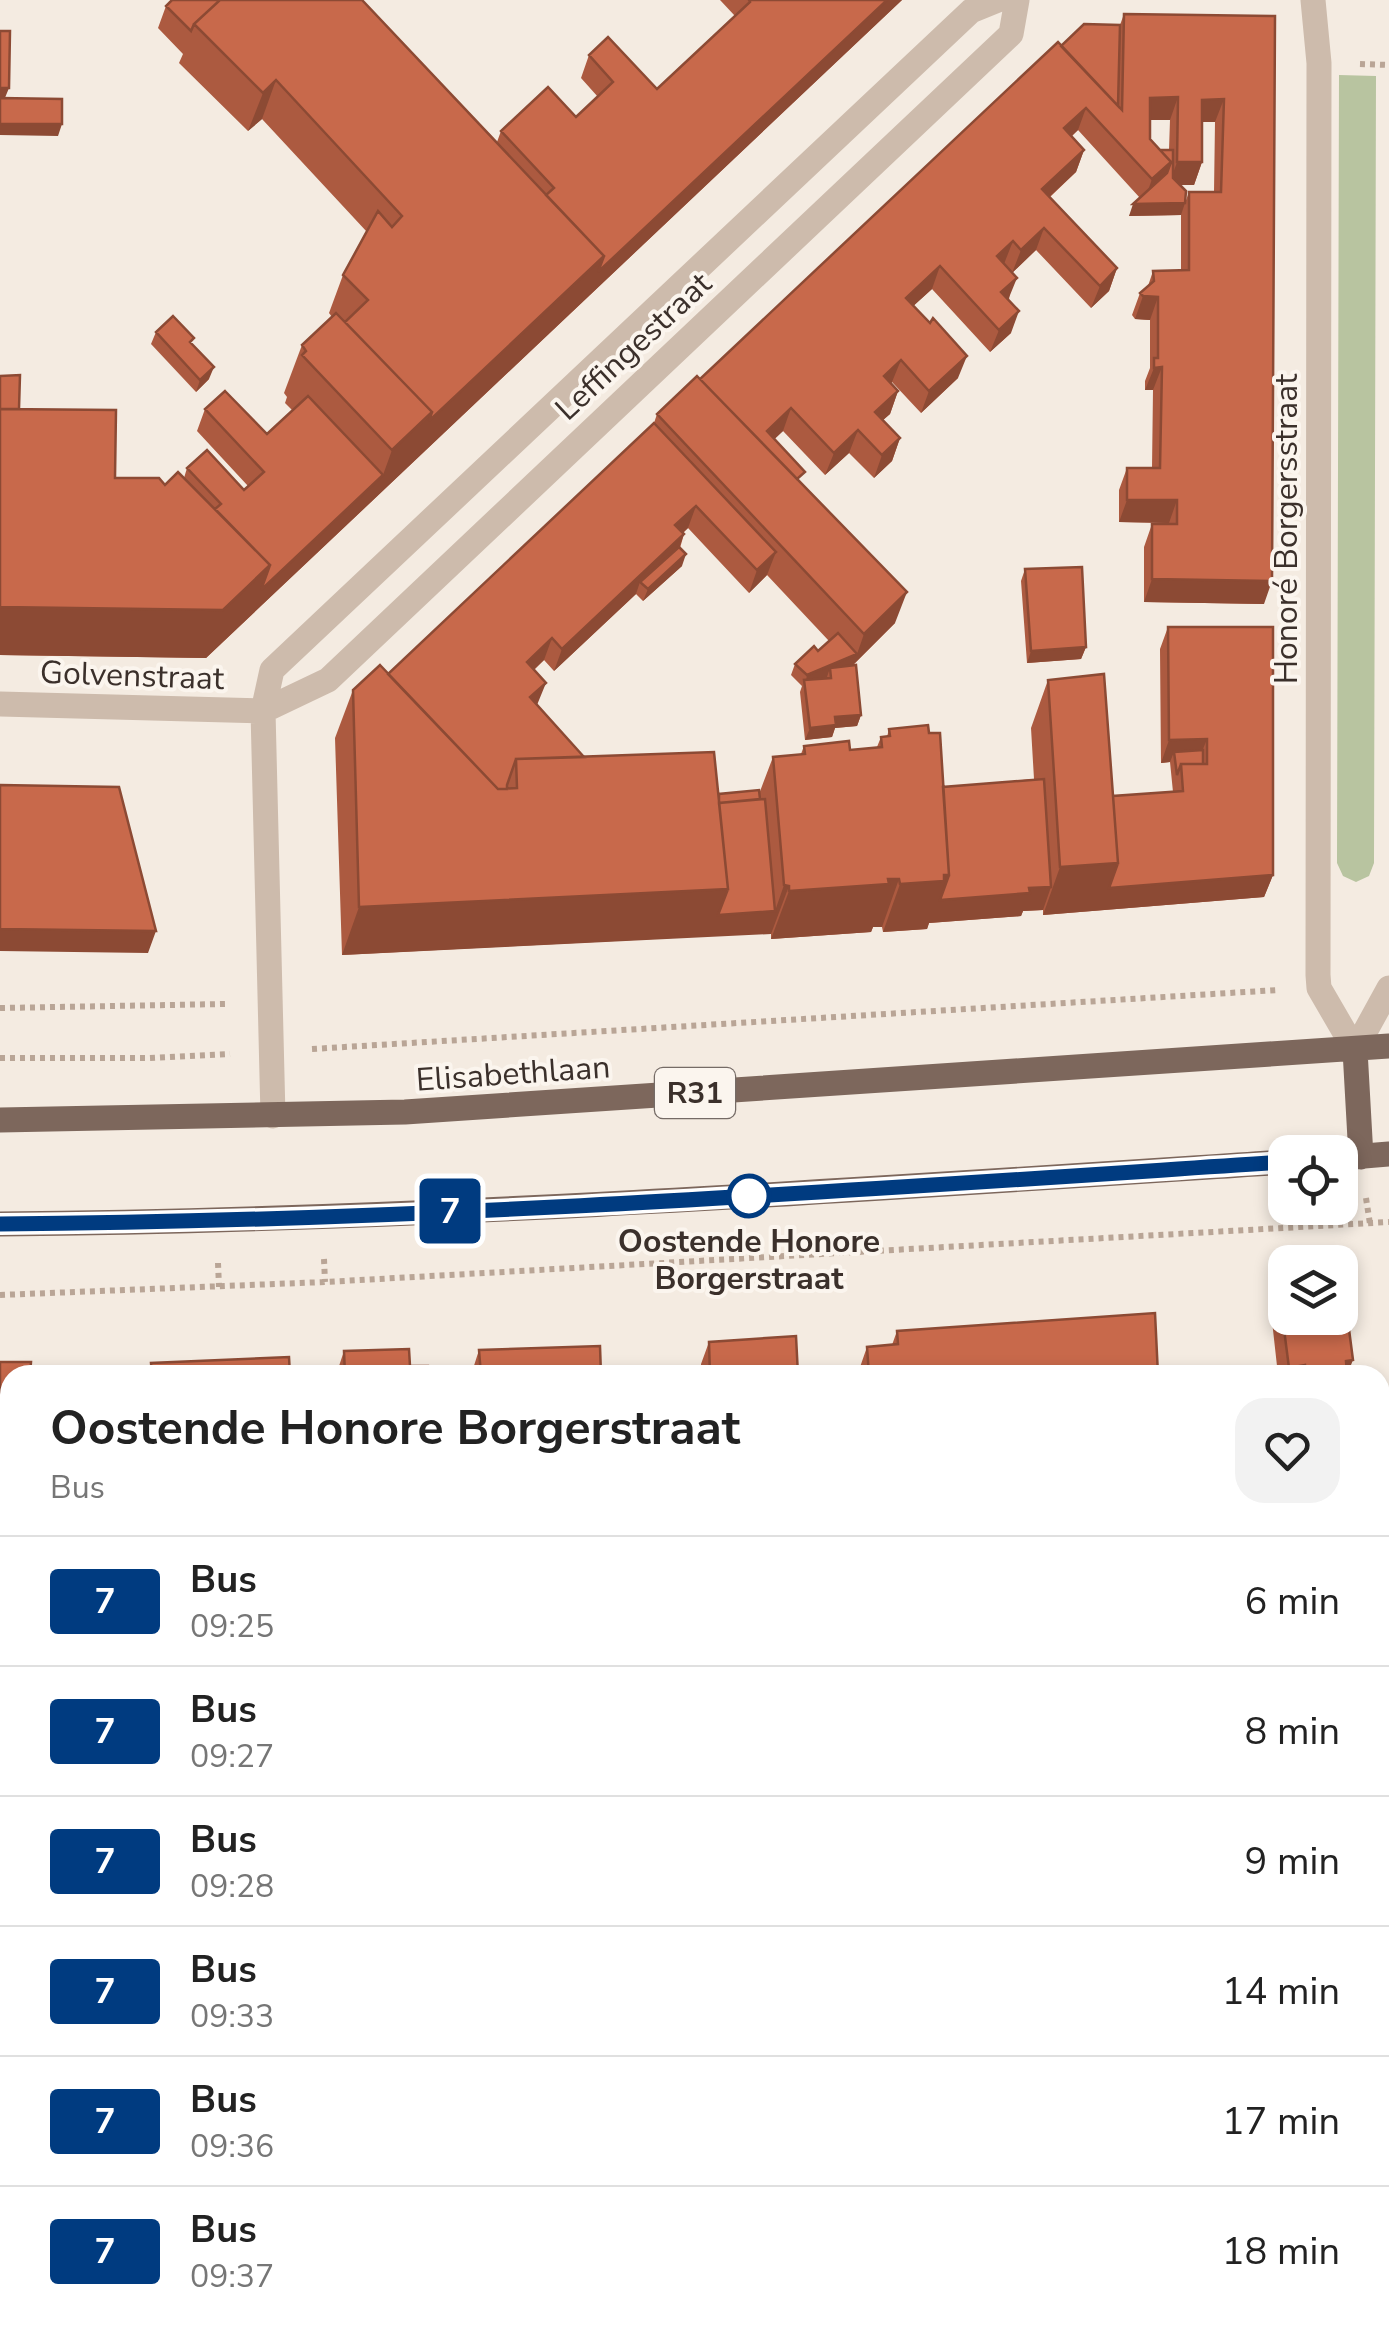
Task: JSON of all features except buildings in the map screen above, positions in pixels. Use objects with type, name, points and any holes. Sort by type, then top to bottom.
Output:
[{"type":"main road","name":"Elisabethlaan","points":[[0,1120],[405,1112],[1389,1046]]},
{"type":"main road","points":[[1351,1135],[1354,1050]]},
{"type":"main road","points":[[1358,1157],[1389,1154]]},
{"type":"main road","points":[[0,1224],[340,1216],[830,1192],[1268,1163]]},
{"type":"street","name":"Leffingestraat","points":[[273,1116],[263,711],[272,670],[971,11],[998,0]]},
{"type":"street","name":"Leffingestraat","points":[[263,711],[328,680],[1010,34],[1017,0]]},
{"type":"street","name":"Honoré Borgersstraat","points":[[1313,0],[1319,63],[1318,988]]},
{"type":"street","name":"Golvenstraat","points":[[0,704],[263,711]]},
{"type":"street","points":[[1318,988],[1354,1050]]},
{"type":"street","points":[[1354,1050],[1389,988]]},
{"type":"path","points":[[0,1058],[149,1058],[1318,988]]},
{"type":"path","points":[[0,1008],[271,1004]]},
{"type":"path","points":[[0,1296],[345,1281],[1389,1222]]},
{"type":"green space","points":[[1339,75],[1376,76],[1374,863],[1369,876],[1356,882],[1343,876],[1337,863]]},
{"type":"bus line","name":"7","points":[[0,1224],[360,1216],[830,1192],[1268,1163]]},
{"type":"place","name":"Oostende Honore Borgerstraat","points":[[749,1196]]}]
